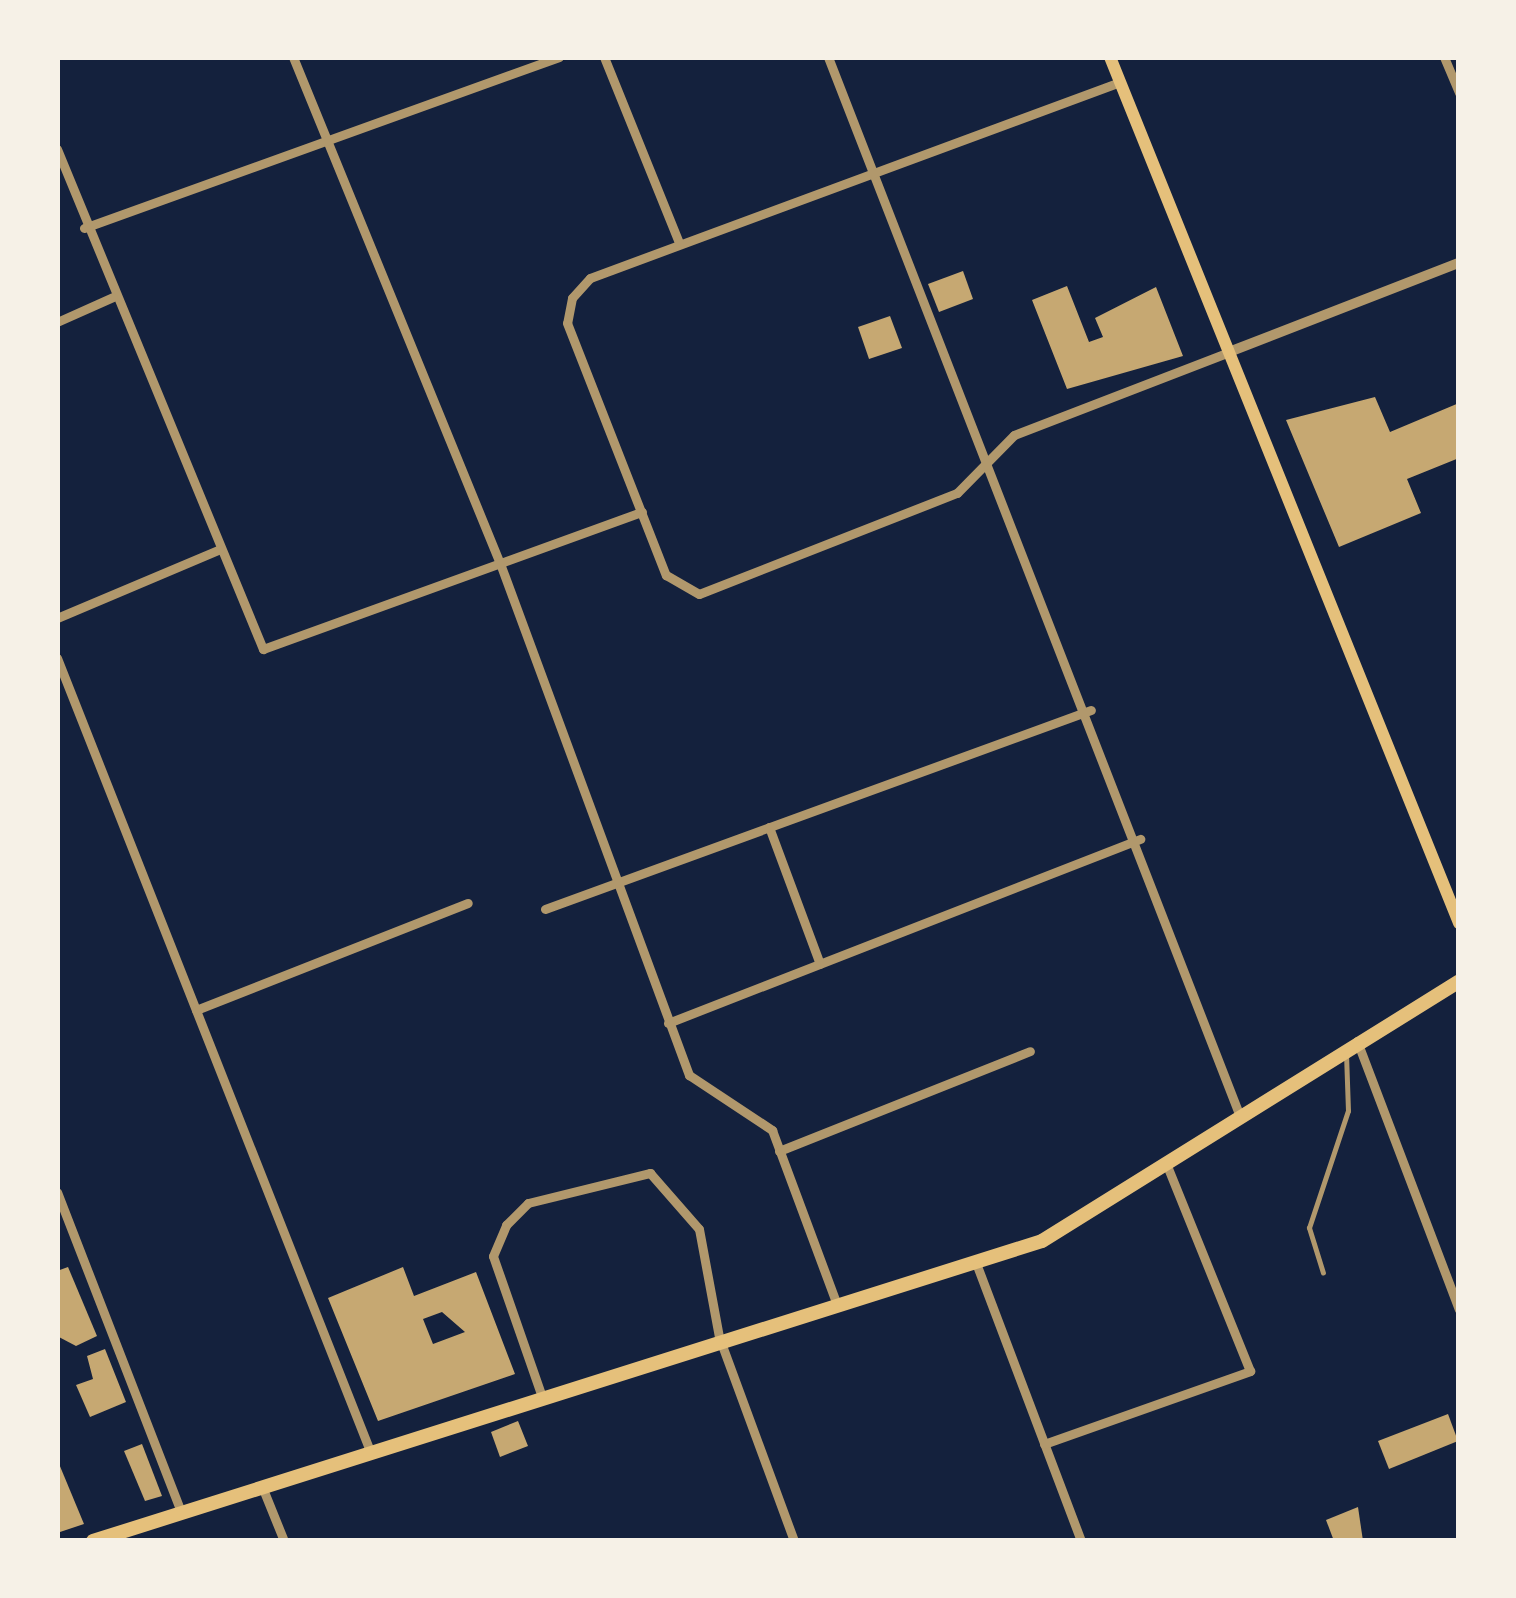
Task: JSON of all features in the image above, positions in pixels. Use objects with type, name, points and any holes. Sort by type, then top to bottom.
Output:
[{"type":"main road","points":[[1111,57],[1459,923]]},
{"type":"main road","points":[[93,1541],[719,1337],[1042,1241],[1351,1044],[1459,981]]},
{"type":"street","points":[[293,57],[501,566],[668,1023],[699,1089],[756,1114],[779,1151],[836,1302]]},
{"type":"street","points":[[85,228],[559,57]]},
{"type":"street","points":[[604,57],[679,243]]},
{"type":"street","points":[[828,57],[1090,710],[1239,1114]]},
{"type":"street","points":[[1444,57],[1459,93]]},
{"type":"street","points":[[1120,82],[590,278],[567,322],[642,512],[681,590],[699,594],[957,493],[988,456],[1014,435],[1459,262]]},
{"type":"street","points":[[57,149],[112,297],[263,649],[642,512]]},
{"type":"street","points":[[57,322],[112,297]]},
{"type":"street","points":[[57,618],[220,549]]},
{"type":"street","points":[[57,658],[370,1451]]},
{"type":"street","points":[[544,909],[1090,710]]},
{"type":"street","points":[[769,827],[820,964]]},
{"type":"street","points":[[668,1023],[1140,839]]},
{"type":"street","points":[[196,1010],[468,903]]},
{"type":"street","points":[[1351,1044],[1459,1309]]},
{"type":"street","points":[[779,1151],[1030,1051]]},
{"type":"street","points":[[1044,1444],[1250,1371],[1166,1163]]},
{"type":"street","points":[[541,1394],[493,1256],[528,1203],[626,1173],[667,1183],[699,1229],[719,1337],[794,1541]]},
{"type":"street","points":[[57,1192],[181,1512]]},
{"type":"street","points":[[976,1263],[1081,1541]]},
{"type":"street","points":[[263,1489],[284,1541]]},
{"type":"lane","points":[[1323,1273],[1309,1228],[1348,1111],[1351,1044]]},
{"type":"building","points":[[963,271],[973,299],[939,312],[928,284]]},
{"type":"building","points":[[1067,286],[1089,342],[1103,337],[1095,318],[1156,287],[1183,356],[1067,389],[1032,300]]},
{"type":"building","points":[[890,316],[902,348],[869,359],[858,327]]},
{"type":"building","points":[[1375,397],[1390,432],[1459,403],[1459,458],[1407,479],[1421,513],[1339,547],[1286,420]]},
{"type":"building","points":[[68,1267],[97,1336],[76,1346],[57,1336],[57,1271]]},
{"type":"building","points":[[403,1267],[414,1296],[476,1272],[515,1374],[378,1421],[328,1298]],"holes":[[[442,1312],[465,1332],[433,1344],[423,1319]]]},
{"type":"building","points":[[105,1349],[126,1402],[90,1417],[76,1385],[93,1379],[87,1356]]},
{"type":"building","points":[[1448,1414],[1458,1441],[1389,1469],[1378,1441]]},
{"type":"building","points":[[518,1421],[528,1446],[500,1457],[491,1432]]},
{"type":"building","points":[[142,1444],[162,1496],[145,1501],[124,1451]]},
{"type":"building","points":[[57,1459],[84,1524],[57,1533]]},
{"type":"building","points":[[1358,1507],[1363,1541],[1334,1541],[1326,1520]]}]
